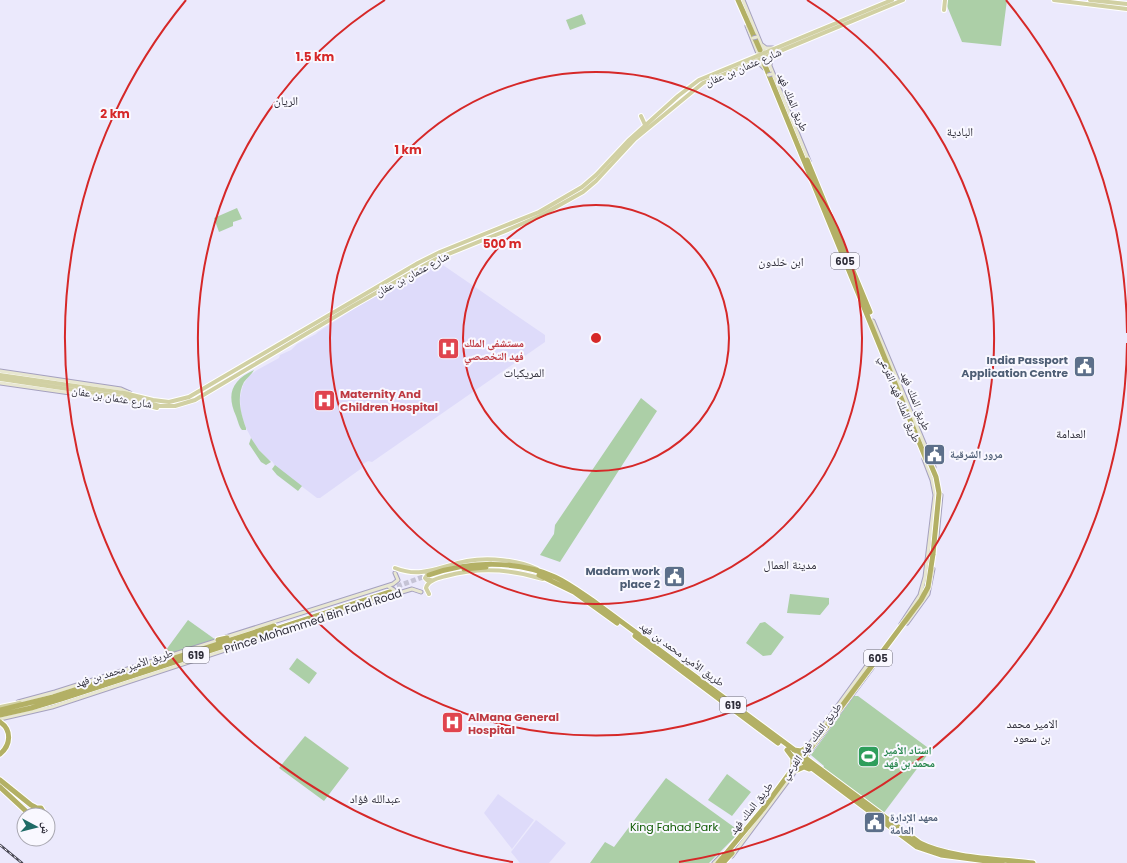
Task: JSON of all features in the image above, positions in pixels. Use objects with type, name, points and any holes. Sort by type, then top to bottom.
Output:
[{"type":"highway","name":"طريق الملك فهد","points":[[739,0],[873,321],[927,458]]},
{"type":"highway","name":"طريق الملك فهد","points":[[725,863],[926,592],[932,554],[939,493],[936,477],[863,307],[809,170]]},
{"type":"highway","name":"طريق الأمير محمد بن فهد","points":[[430,574],[460,567],[489,564],[522,568],[555,580],[592,600],[917,847],[941,854],[1002,863]]},
{"type":"highway","name":"طريق الأمير محمد بن فهد","points":[[0,714],[31,708],[61,699],[388,589]]},
{"type":"highway","name":"طريق الأمير محمد بن فهد","points":[[0,710],[53,697],[266,630]]},
{"type":"highway","points":[[218,640],[266,630]]},
{"type":"highway","points":[[237,645],[266,630]]},
{"type":"highway","points":[[61,699],[78,698]]},
{"type":"highway","points":[[0,720],[6,728],[9,740],[5,750],[0,754]]},
{"type":"highway","points":[[788,749],[799,752],[808,747]]},
{"type":"highway","points":[[788,749],[793,758],[809,759],[814,769]]},
{"type":"highway","name":"طريق الملك فهد","points":[[716,863],[763,809],[802,759]]},
{"type":"highway","points":[[797,770],[804,767],[814,769]]},
{"type":"highway","name":"طريق الأمير محمد بن فهد","points":[[814,769],[929,848],[1033,863]]},
{"type":"highway","points":[[0,780],[30,806],[35,807]]},
{"type":"highway","points":[[0,787],[21,807]]},
{"type":"highway","points":[[716,863],[727,851]]},
{"type":"main road","points":[[739,0],[809,170]]},
{"type":"main road","points":[[739,0],[755,37],[768,48],[780,47]]},
{"type":"main road","name":"شارع عثمان بن عفان","points":[[0,373],[160,406],[175,406],[195,400],[353,306],[436,259],[510,230],[579,193],[596,181],[643,133],[703,83],[780,47],[892,0]]},
{"type":"main road","name":"شارع عثمان بن عفان","points":[[762,56],[778,52],[903,0]]},
{"type":"main road","points":[[944,10],[945,0]]},
{"type":"main road","points":[[1054,0],[1127,9]]},
{"type":"main road","points":[[1090,0],[1127,4]]},
{"type":"main road","points":[[761,43],[762,56],[809,170]]},
{"type":"main road","points":[[771,75],[771,59],[778,52]]},
{"type":"main road","points":[[748,62],[755,53],[762,56]]},
{"type":"main road","points":[[748,62],[758,63],[762,56]]},
{"type":"main road","name":"شارع عثمان بن عفان","points":[[74,388],[138,396],[169,402],[189,397],[418,263],[440,252],[540,212],[582,187],[689,86],[714,72],[748,62]]},
{"type":"main road","points":[[641,116],[646,126],[643,133]]},
{"type":"main road","points":[[579,193],[579,190],[593,178]]},
{"type":"main road","name":"طريق الملك فهد الفرعي","points":[[863,307],[930,474],[934,495],[923,587],[899,628]]},
{"type":"main road","name":"طريق الملك فهد الفرعي","points":[[873,321],[938,476],[941,495],[930,588],[906,625],[899,628]]},
{"type":"main road","points":[[22,378],[121,389],[138,396]]},
{"type":"main road","name":"شارع عثمان بن عفان","points":[[0,381],[22,378]]},
{"type":"main road","points":[[0,381],[138,403]]},
{"type":"main road","points":[[50,383],[74,388],[49,386],[48,384],[50,383]]},
{"type":"main road","points":[[112,396],[161,408],[175,406]]},
{"type":"main road","points":[[934,495],[941,495]]},
{"type":"main road","points":[[430,574],[425,575],[425,579],[436,579],[468,571],[492,570],[523,573],[555,580]]},
{"type":"main road","name":"Prince Mohammed Bin Fahd Road","points":[[7,705],[60,691],[218,640],[388,589],[398,581],[395,571],[430,574]]},
{"type":"main road","points":[[429,594],[426,589],[426,585],[436,579]]},
{"type":"main road","points":[[386,597],[394,590],[391,587],[388,589]]},
{"type":"main road","name":"Prince Mohammed Bin Fahd Road","points":[[0,720],[40,710],[78,698],[386,597],[412,590],[421,592]]},
{"type":"main road","name":"طريق الملك فهد الفرعي","points":[[725,863],[815,741],[871,660],[877,658]]},
{"type":"main road","name":"طريق الملك فهد الفرعي","points":[[727,851],[789,777],[797,770],[808,747],[815,741],[867,678],[877,658]]},
{"type":"main road","points":[[0,707],[53,697]]},
{"type":"shaded area","points":[[440,263],[545,335],[545,342],[372,462],[368,461],[363,464],[362,468],[320,498],[317,498],[275,466],[272,461],[268,460],[255,445],[246,428],[241,413],[240,398],[243,385],[249,376],[257,370],[279,358],[280,355],[291,350],[297,344],[316,334],[363,303]]},
{"type":"shaded area","points":[[498,794],[534,820],[512,849],[484,813]]},
{"type":"shaded area","points":[[536,820],[566,843],[549,863],[520,863],[511,852]]},
{"type":"green space","points":[[947,0],[1007,0],[1001,46],[962,42],[947,6]]},
{"type":"green space","points":[[582,14],[586,24],[570,30],[566,20]]},
{"type":"green space","points":[[237,208],[242,219],[233,222],[233,226],[219,232],[214,218]]},
{"type":"green space","points":[[254,370],[244,382],[240,394],[241,411],[246,428],[246,430],[242,430],[239,426],[233,408],[233,388],[240,378]]},
{"type":"green space","points":[[641,398],[657,411],[560,562],[540,555],[554,534],[555,525]]},
{"type":"green space","points":[[251,438],[259,450],[271,462],[266,465],[261,462],[249,444]]},
{"type":"green space","points":[[275,465],[302,486],[298,491],[277,475],[272,469]]},
{"type":"green space","points":[[790,594],[829,598],[829,604],[820,615],[787,613]]},
{"type":"green space","points":[[188,620],[216,640],[165,656],[163,654]]},
{"type":"green space","points":[[765,622],[784,637],[771,655],[763,656],[746,643],[760,623]]},
{"type":"green space","points":[[297,658],[317,673],[309,684],[289,669]]},
{"type":"green space","name":"استاد الأمير محمد بن فهد","points":[[854,696],[858,696],[931,750],[883,814],[823,768],[824,766],[811,755]]},
{"type":"green space","points":[[305,736],[349,768],[324,801],[279,768]]},
{"type":"green space","points":[[727,774],[751,792],[732,816],[708,800]]},
{"type":"green space","name":"King Fahad Park","points":[[666,778],[738,830],[738,834],[709,863],[590,863],[605,842],[614,847]]},
{"type":"tunnel","points":[[390,589],[428,575]]},
{"type":"railway","points":[[0,845],[22,863]]},
{"type":"place","name":"مستشفى الملك فهد التخصصي","points":[[449,349]]},
{"type":"place","name":"India Passport Application Centre","points":[[1084,366]]},
{"type":"place","name":"Maternity And Children Hospital","points":[[324,400]]},
{"type":"place","name":"مرور الشرقية","points":[[935,454]]},
{"type":"place","name":"Madam work place 2","points":[[675,577]]},
{"type":"place","name":"AlMana General Hospital","points":[[452,723]]},
{"type":"place","name":"استاد الأمير محمد بن فهد","points":[[869,756]]},
{"type":"place","name":"معهد الإدارة العامة","points":[[875,823]]},
{"type":"district","name":"الريان","points":[[286,101]]},
{"type":"district","name":"البادية","points":[[960,132]]},
{"type":"district","name":"ابن خلدون","points":[[781,262]]},
{"type":"district","name":"المريكبات","points":[[524,373]]},
{"type":"district","name":"العدامة","points":[[1071,434]]},
{"type":"district","name":"مدينة العمال","points":[[790,565]]},
{"type":"district","name":"الامير محمد بن سعود","points":[[1032,731]]},
{"type":"district","name":"عبدالله فؤاد","points":[[375,799]]}]
